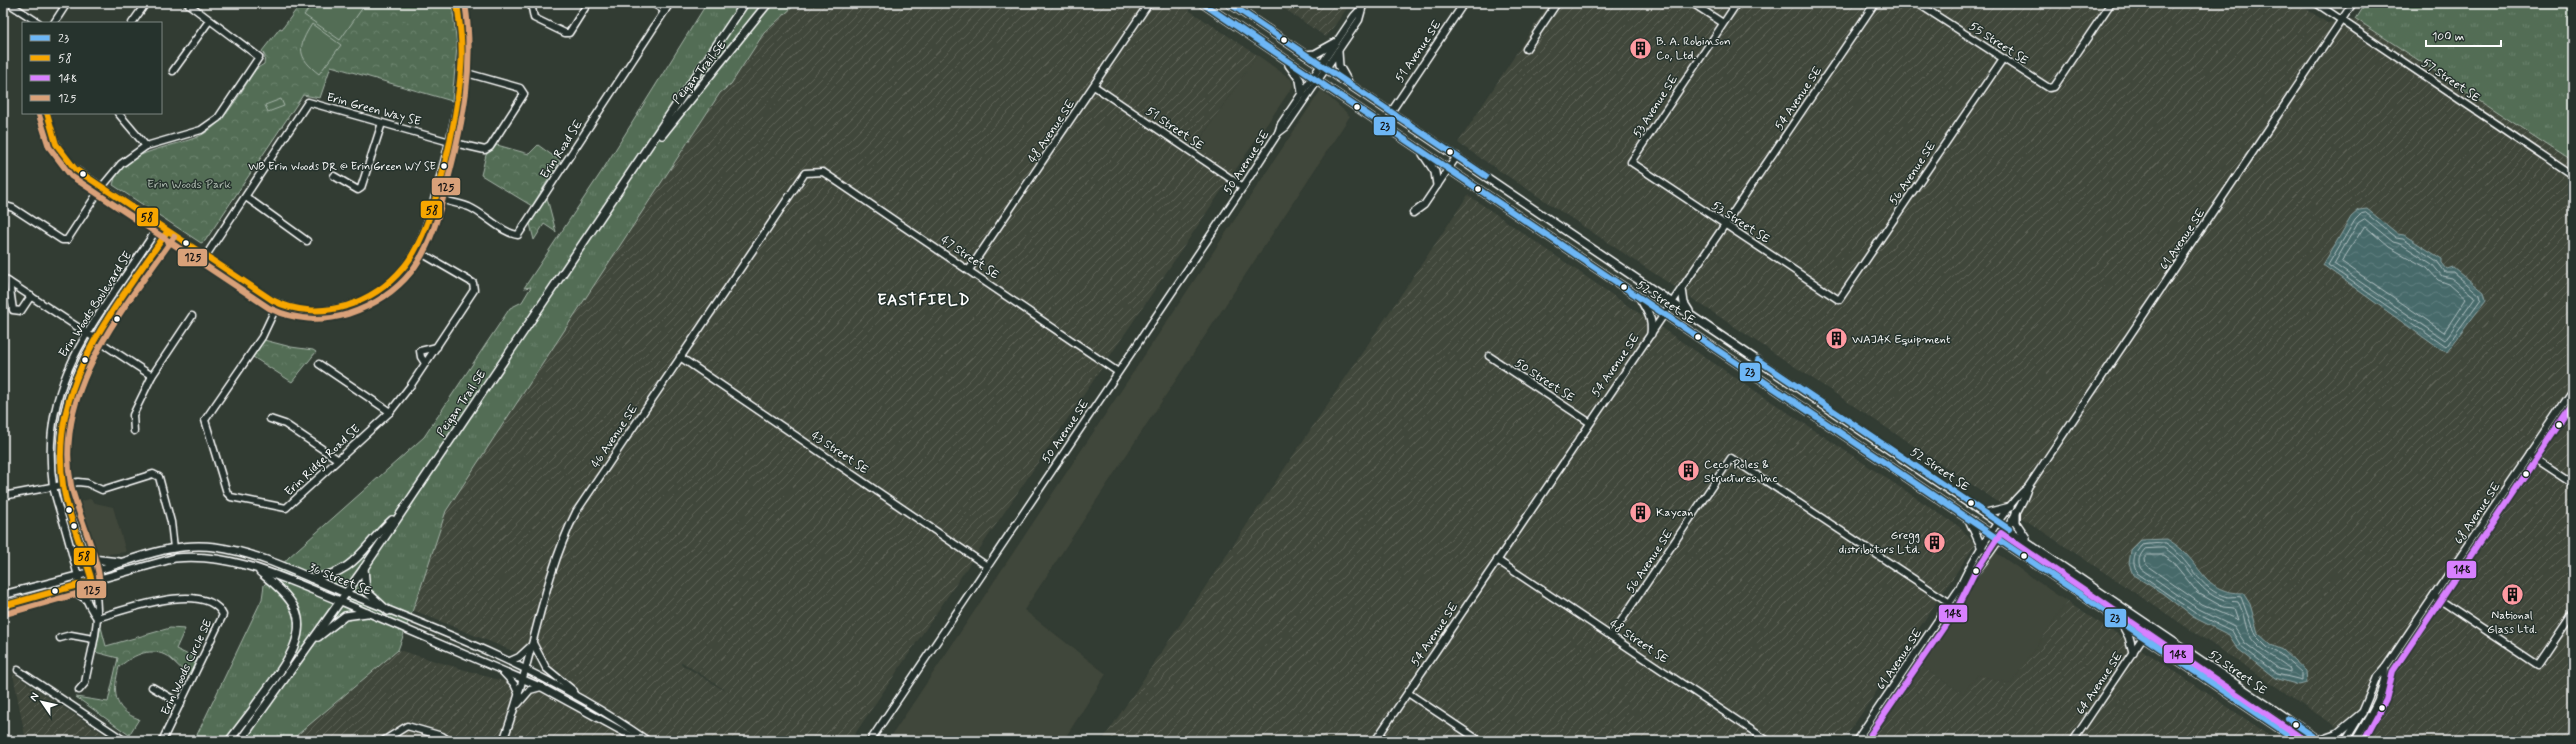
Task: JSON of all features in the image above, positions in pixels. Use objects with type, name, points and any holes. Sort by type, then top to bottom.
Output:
[{"type":"main road","name":"Peigan Trail SE","points":[[240,741],[364,568],[745,3]]},
{"type":"main road","name":"Peigan Trail SE","points":[[645,153],[660,138],[768,3]]},
{"type":"main road","name":"52 Street SE","points":[[1202,3],[2298,741]]},
{"type":"main road","name":"52 Street SE","points":[[1229,3],[1674,302],[2319,740]]},
{"type":"main road","points":[[1305,55],[1315,54],[1335,44]]},
{"type":"main road","points":[[1338,52],[1339,66],[1351,86]]},
{"type":"main road","points":[[1285,60],[1298,77],[1302,93]]},
{"type":"main road","points":[[1420,151],[1435,172],[1437,185]]},
{"type":"main road","points":[[1682,289],[1684,302],[1692,315]]},
{"type":"main road","points":[[1640,298],[1650,316],[1652,324],[1651,334]]},
{"type":"main road","points":[[1986,513],[2010,507]]},
{"type":"main road","points":[[2016,513],[2016,523],[2028,542]]},
{"type":"main road","points":[[308,578],[334,575],[350,566],[384,527],[399,514]]},
{"type":"main road","points":[[1969,520],[1982,548]]},
{"type":"main road","name":"36 Street SE","points":[[3,595],[174,548],[196,546],[237,551],[272,562],[346,593]]},
{"type":"main road","points":[[84,554],[92,559],[121,563]]},
{"type":"main road","name":"36 Street SE","points":[[3,606],[62,591],[175,558],[197,556],[235,561],[340,601]]},
{"type":"main road","points":[[254,567],[280,589],[292,602],[299,628],[297,640],[290,655],[254,707]]},
{"type":"main road","points":[[364,568],[366,591],[388,611]]},
{"type":"main road","points":[[62,591],[79,594],[86,599]]},
{"type":"main road","points":[[307,646],[345,616],[367,613]]},
{"type":"main road","points":[[2121,622],[2129,637],[2133,652]]},
{"type":"main road","name":"Peigan Trail SE","points":[[229,741],[254,707],[293,665]]},
{"type":"main road","points":[[2319,740],[2338,733],[2362,713]]},
{"type":"street","points":[[8,3],[37,22]]},
{"type":"street","points":[[55,22],[67,3]]},
{"type":"street","points":[[133,22],[146,3]]},
{"type":"street","points":[[3,204],[13,208],[62,240],[67,240],[101,188],[121,164],[146,146],[201,130],[218,118],[259,58],[187,3]]},
{"type":"street","points":[[47,114],[50,133],[64,159],[101,188],[205,257],[278,303],[314,310],[350,306],[382,289],[398,275],[416,250],[435,198],[450,142],[463,72],[463,38],[457,3]]},
{"type":"street","points":[[531,3],[534,18],[565,33],[569,33],[588,3]]},
{"type":"street","points":[[653,3],[665,11],[670,3]]},
{"type":"street","name":"48 Avenue SE","points":[[969,270],[1149,3]]},
{"type":"street","name":"50 Avenue SE","points":[[1278,133],[1286,127],[1323,67],[1335,44],[1354,16],[1366,3]]},
{"type":"street","name":"51 Avenue SE","points":[[1391,112],[1464,3]]},
{"type":"street","points":[[1526,49],[1557,3]]},
{"type":"street","points":[[1692,3],[1723,23]]},
{"type":"street","name":"53 Avenue SE","points":[[1631,162],[1737,3]]},
{"type":"street","name":"54 Avenue SE","points":[[1375,741],[1589,422],[1674,302],[1874,3]]},
{"type":"street","name":"55 Street SE","points":[[1917,3],[2002,60],[2049,88],[2054,87],[2111,3]]},
{"type":"street","name":"57 Street SE","points":[[2316,3],[2573,176]]},
{"type":"street","name":"61 Avenue SE","points":[[1959,589],[1973,576],[2016,513],[2025,498],[2028,487],[2353,3]]},
{"type":"street","name":"50 Avenue SE","points":[[1323,67],[1338,52],[1359,20],[1362,9]]},
{"type":"street","name":"Erin Road SE","points":[[435,198],[469,208],[493,221],[511,234],[518,235],[665,11]]},
{"type":"street","points":[[173,71],[209,20]]},
{"type":"street","name":"56 Avenue SE","points":[[1840,300],[2002,60]]},
{"type":"street","name":"Erin Green Way SE","points":[[205,257],[308,102],[450,142],[485,150],[490,147],[524,94],[520,88],[463,72]]},
{"type":"street","name":"50 Avenue SE","points":[[870,741],[1243,187],[1278,133],[1281,124],[1302,93],[1315,80]]},
{"type":"street","name":"51 Street SE","points":[[1094,86],[1243,187]]},
{"type":"street","points":[[119,114],[146,146]]},
{"type":"street","points":[[334,176],[358,190],[361,188],[382,123]]},
{"type":"street","points":[[1413,213],[1424,205],[1457,156]]},
{"type":"street","name":"53 Street SE","points":[[1631,162],[1840,300]]},
{"type":"street","name":"47 Street SE","points":[[805,173],[823,172],[1118,372]]},
{"type":"street","name":"46 Avenue SE","points":[[503,741],[524,680],[556,557],[576,512],[805,173]]},
{"type":"street","points":[[246,197],[307,241]]},
{"type":"street","name":"Erin Woods Boulevard SE","points":[[82,584],[53,488],[52,423],[58,393],[69,364],[88,332],[158,227]]},
{"type":"street","name":"Erin Woods Boulevard SE","points":[[92,581],[63,485],[61,426],[67,396],[78,367],[96,337],[167,232]]},
{"type":"street","name":"Erin Ridge Road SE","points":[[278,303],[262,337],[205,420],[227,493],[231,497],[286,508],[337,459],[390,412],[426,363],[474,290],[473,283],[416,250]]},
{"type":"street","points":[[3,278],[96,337],[152,376]]},
{"type":"street","points":[[9,282],[13,310],[21,311],[31,296]]},
{"type":"street","points":[[134,431],[133,415],[152,376],[192,316]]},
{"type":"street","points":[[426,363],[421,357],[420,351],[437,346]]},
{"type":"street","name":"50 Street SE","points":[[1489,356],[1589,422]]},
{"type":"street","name":"43 Street SE","points":[[680,357],[987,566]]},
{"type":"street","points":[[319,364],[390,412]]},
{"type":"street","name":"68 Avenue SE","points":[[2345,741],[2362,713],[2377,677],[2386,668],[2573,390]]},
{"type":"street","points":[[270,419],[285,424],[337,459]]},
{"type":"street","points":[[2529,455],[2573,484]]},
{"type":"street","name":"56 Avenue SE","points":[[1611,636],[1731,458],[1950,603]]},
{"type":"street","points":[[3,496],[63,485],[87,483],[102,490],[153,474],[159,477],[171,522],[174,548]]},
{"type":"street","name":"61 Avenue SE","points":[[1856,741],[1950,603],[1959,589],[1967,570],[1999,522],[2018,494],[2028,487]]},
{"type":"street","name":"48 Street SE","points":[[1497,560],[1768,741]]},
{"type":"street","points":[[79,690],[85,683],[97,618],[92,581]]},
{"type":"street","points":[[82,584],[86,599],[97,618]]},
{"type":"street","name":"36 Street SE","points":[[346,593],[527,668],[582,698],[648,741]]},
{"type":"street","points":[[2434,596],[2538,665],[2573,613]]},
{"type":"street","name":"Erin Woods Circle SE","points":[[97,618],[157,601],[177,598],[206,602],[219,608],[223,615],[162,741]]},
{"type":"street","name":"36 Street SE","points":[[340,601],[500,668],[541,688],[640,741]]},
{"type":"street","points":[[60,638],[71,635],[93,638]]},
{"type":"street","name":"64 Avenue SE","points":[[2073,741],[2143,637]]},
{"type":"street","points":[[510,661],[519,657],[533,643],[546,668],[582,698]]},
{"type":"street","points":[[500,668],[514,684],[519,695]]},
{"type":"street","name":"68 Avenue SE","points":[[2355,741],[2376,702],[2386,678],[2386,668]]},
{"type":"street","points":[[18,670],[125,741]]},
{"type":"street","points":[[152,687],[181,704]]},
{"type":"street","points":[[515,707],[530,690],[541,688]]},
{"type":"street","points":[[1408,693],[1480,741]]},
{"type":"street","points":[[383,741],[407,726],[442,736],[449,741]]},
{"type":"shaded area","points":[[797,3],[1178,3],[1257,55],[1196,145],[1226,166],[1236,169],[850,741],[290,741],[398,650],[502,681],[561,671],[413,610],[446,511],[720,93],[731,84],[764,33]],"holes":[[[682,662],[725,690],[681,664]]]},
{"type":"shaded area","points":[[1276,3],[1351,3],[1326,37]]},
{"type":"shaded area","points":[[1549,3],[2298,3],[2327,23],[2356,19],[2573,162],[2573,741],[2358,741],[1458,143]]},
{"type":"shaded area","points":[[1257,55],[1291,79],[1293,86],[1236,169],[1226,166],[1196,146]]},
{"type":"shaded area","points":[[1321,90],[1350,116],[1024,610],[1106,674],[1063,741],[888,741]]},
{"type":"shaded area","points":[[1468,195],[1634,310],[1961,528],[1975,545],[1843,741],[1102,741]]},
{"type":"shaded area","points":[[90,499],[95,503],[113,507],[126,552],[89,556],[72,504]]},
{"type":"shaded area","points":[[1995,552],[2067,602],[2011,684],[1978,675],[1963,694],[1918,664]]},
{"type":"shaded area","points":[[2067,602],[2158,660],[2278,741],[1867,741],[1918,664],[1963,694],[1978,675],[2011,684]]},
{"type":"shaded area","points":[[13,674],[114,741],[26,741]]},
{"type":"green space","name":"Erin Woods Park","points":[[301,3],[452,3],[457,46],[452,101],[331,66],[320,98],[303,95],[205,241],[201,243],[113,185],[118,172],[127,163],[153,150],[195,138],[205,133],[221,120],[234,104],[256,69],[264,64],[265,56],[262,51],[280,28],[282,29]]},
{"type":"green space","points":[[313,3],[366,3],[340,40],[304,15]]},
{"type":"green space","points":[[707,3],[797,3],[764,33],[731,84],[720,93],[446,511],[420,590],[398,650],[290,741],[194,741],[262,599],[264,585],[289,557],[424,437],[510,308],[522,302],[531,287],[524,288],[602,171]]},
{"type":"green space","points":[[2366,3],[2573,3],[2573,162],[2356,19]]},
{"type":"green space","points":[[312,24],[341,45],[319,74],[303,57],[302,51],[304,39]]},
{"type":"green space","points":[[281,99],[284,106],[268,112],[265,105]]},
{"type":"green space","points":[[497,145],[529,154],[538,145],[560,161],[532,206],[481,175],[486,155]]},
{"type":"green space","points":[[547,198],[556,232],[544,224],[534,240],[530,224]]},
{"type":"green space","points":[[264,340],[291,347],[313,350],[316,352],[292,382],[253,357]]},
{"type":"green space","points":[[101,627],[106,646],[170,628],[185,629],[176,649],[197,659],[189,675],[165,655],[152,652],[146,652],[135,656],[119,667],[116,691],[119,705],[130,715],[139,719],[129,735],[76,697],[108,702],[118,658],[95,652]]},
{"type":"water","points":[[2367,209],[2398,234],[2404,235],[2442,259],[2442,263],[2447,269],[2453,267],[2484,292],[2486,300],[2447,352],[2441,350],[2323,265],[2351,217],[2359,210]]},
{"type":"water","points":[[2167,539],[2182,550],[2214,585],[2231,592],[2243,593],[2250,604],[2258,633],[2271,645],[2283,650],[2306,671],[2307,683],[2299,685],[2275,678],[2238,649],[2229,635],[2193,617],[2162,593],[2133,575],[2129,564],[2131,550],[2141,540]]},
{"type":"transit line","name":"58","points":[[47,114],[56,144],[75,169],[272,300],[290,307],[309,310],[328,310],[346,306],[370,296],[391,281],[403,268],[414,251],[425,229],[450,144],[459,90],[462,52],[457,3]]},
{"type":"transit line","name":"125","points":[[39,115],[49,147],[71,176],[269,308],[298,317],[318,319],[338,317],[366,307],[382,298],[398,286],[418,262],[434,229],[453,160],[466,94],[469,49],[465,3]]},
{"type":"transit line","name":"23","points":[[1202,3],[2298,741]]},
{"type":"transit line","name":"23","points":[[1229,3],[1486,176]]},
{"type":"transit line","name":"58","points":[[3,606],[92,581],[72,521],[63,485],[61,448],[65,414],[75,381],[90,350],[126,290],[167,232]]},
{"type":"transit line","name":"125","points":[[5,614],[94,589],[99,584],[97,566],[71,485],[68,450],[72,416],[82,384],[97,352],[114,322],[174,237]]},
{"type":"transit line","name":"23","points":[[1758,360],[2009,529]]},
{"type":"transit line","name":"148","points":[[2364,741],[2386,700],[2393,671],[2573,404]]},
{"type":"transit line","name":"148","points":[[1866,741],[1957,608],[1974,574],[2001,533],[2306,741]]},
{"type":"transit line","name":"23","points":[[2288,719],[2320,741]]},
{"type":"place","name":"B. A. Robinson Co, Ltd.","points":[[1641,48]]},
{"type":"place","name":"WB Erin Woods DR @ Erin Green WY SE","points":[[444,166]]},
{"type":"place","name":"WAJAX Equipment","points":[[1837,339]]},
{"type":"place","name":"Ceco Poles & Structures Inc","points":[[1688,471]]},
{"type":"place","name":"Kaycan","points":[[1640,512]]},
{"type":"place","name":"Gregg distributors Ltd.","points":[[1935,542]]},
{"type":"place","name":"National Glass Ltd.","points":[[2512,594]]},
{"type":"district","name":"EASTFIELD","points":[[924,299]]}]
